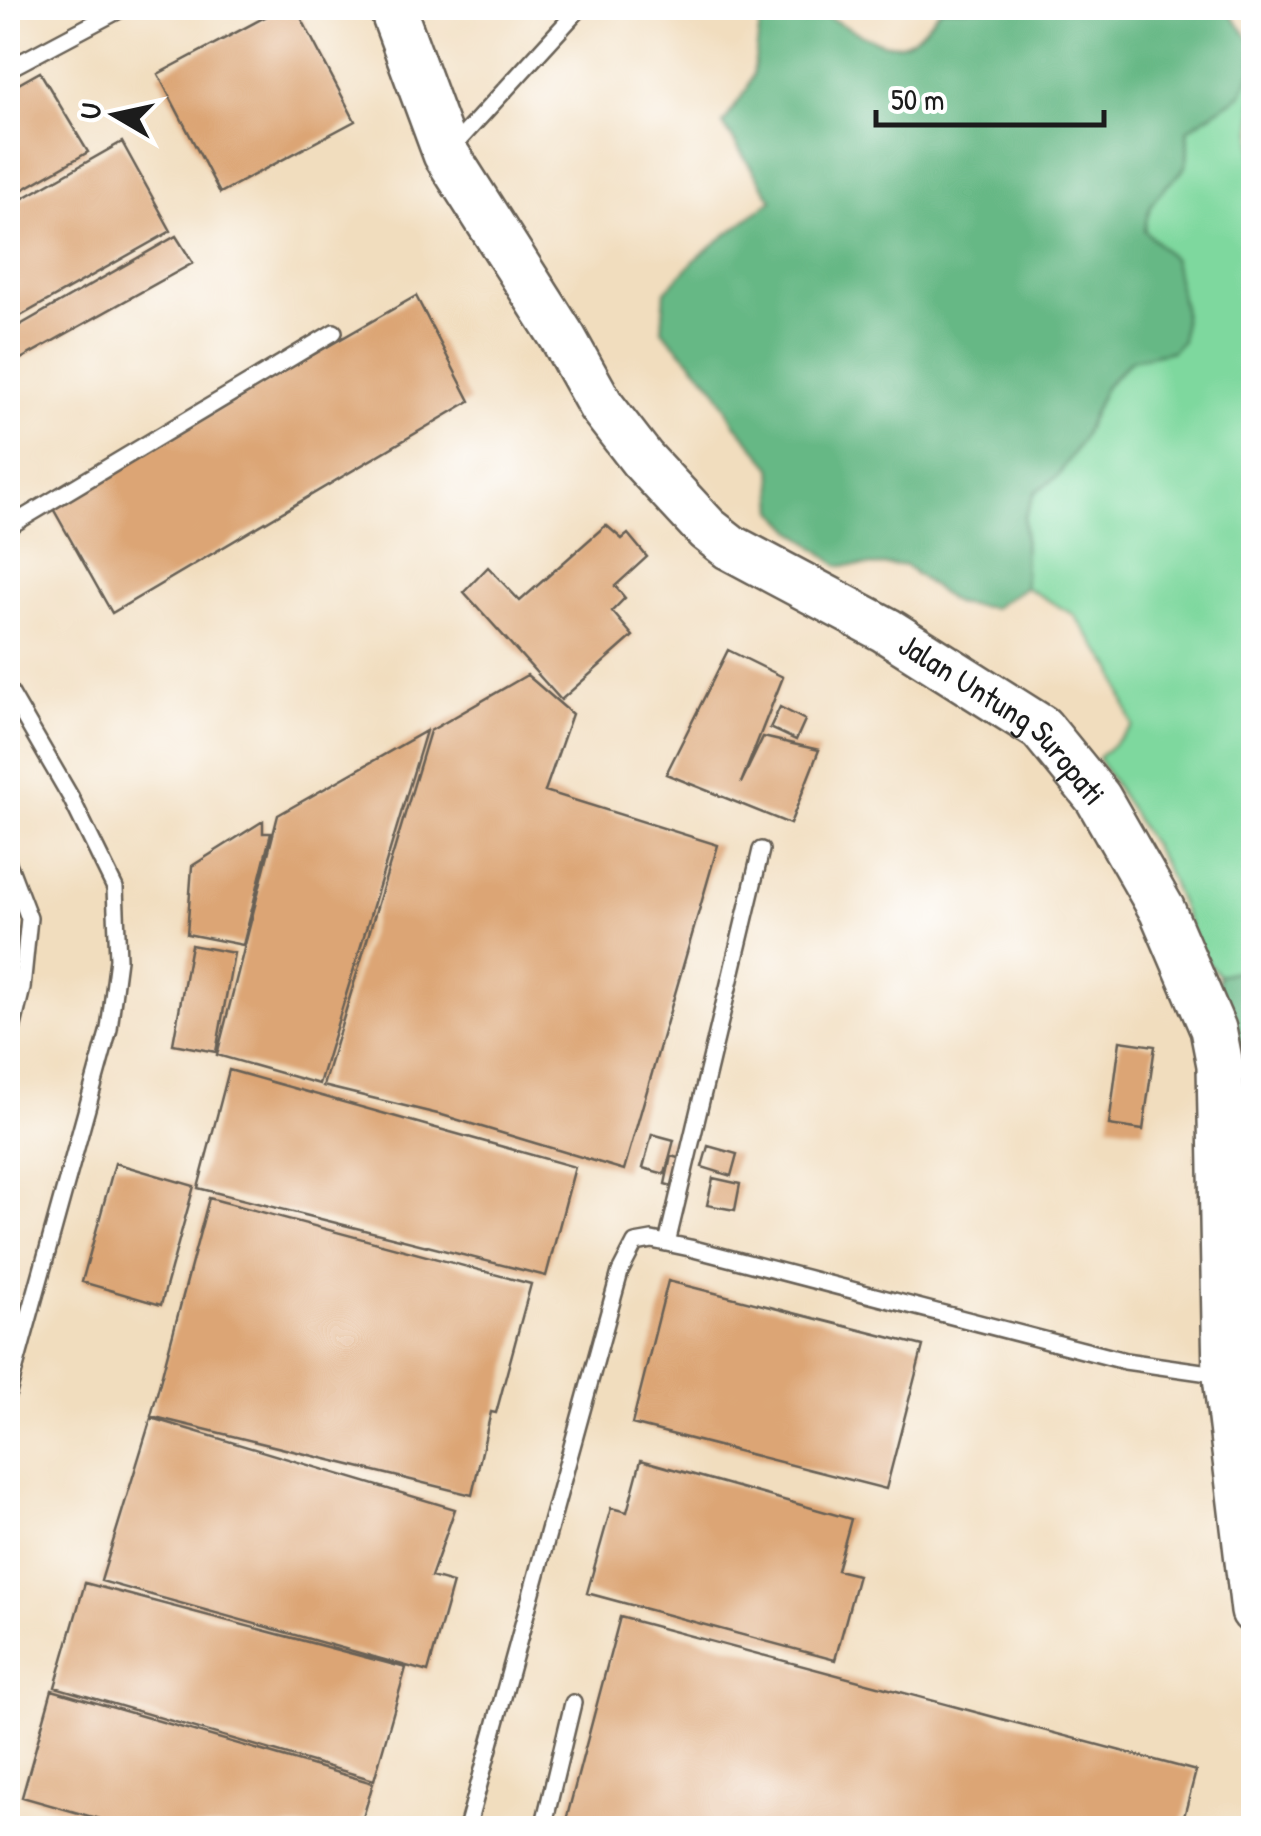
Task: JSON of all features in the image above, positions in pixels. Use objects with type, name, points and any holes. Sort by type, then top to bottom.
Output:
[{"type":"main road","name":"Jalan Untung Suropati","points":[[392,8],[446,154],[602,406],[642,459],[706,529],[730,547],[886,630],[1041,728],[1098,798],[1162,910],[1213,1029],[1221,1081],[1226,1376],[1254,1610]]},
{"type":"lane","points":[[8,69],[123,8]]},
{"type":"lane","points":[[446,154],[580,8]]},
{"type":"lane","points":[[8,527],[334,332]]},
{"type":"lane","points":[[8,690],[70,796],[115,888],[118,959],[109,1029],[8,1393]]},
{"type":"lane","points":[[667,1243],[761,850]]},
{"type":"lane","points":[[8,863],[29,918],[22,988],[8,1048]]},
{"type":"lane","points":[[467,1828],[620,1272],[635,1243],[667,1243],[1125,1360],[1226,1376]]},
{"type":"lane","points":[[543,1828],[573,1703]]},
{"type":"green space","points":[[942,8],[1225,8],[1252,42],[1253,68],[1242,94],[1187,130],[1185,165],[1153,202],[1144,230],[1173,259],[1184,312],[1182,341],[1172,351],[1131,360],[1105,386],[1081,441],[1058,476],[1035,492],[1024,518],[1025,587],[993,608],[954,603],[904,565],[839,566],[794,531],[775,511],[772,467],[735,424],[715,387],[662,330],[665,291],[700,255],[772,200],[723,124],[753,75],[762,10],[807,9],[891,45],[913,38]]},
{"type":"green space","points":[[1253,68],[1253,967],[1219,975],[1201,955],[1165,866],[1098,758],[1133,726],[1113,669],[1074,615],[1025,587],[1024,518],[1035,492],[1058,476],[1081,441],[1105,387],[1131,360],[1172,351],[1173,259],[1144,231],[1147,214],[1154,199],[1186,165],[1187,130],[1242,94]]},
{"type":"green space","points":[[1253,967],[1253,1297],[1217,994],[1219,975]]},
{"type":"building","points":[[282,8],[296,8],[355,121],[220,193],[158,74]]},
{"type":"building","points":[[40,72],[88,152],[8,198],[8,90]]},
{"type":"building","points":[[122,142],[171,231],[8,323],[8,207]]},
{"type":"building","points":[[176,236],[193,263],[8,366],[8,332]]},
{"type":"building","points":[[416,296],[470,401],[112,613],[51,505]]},
{"type":"building","points":[[606,525],[622,539],[628,534],[647,557],[615,586],[625,598],[612,611],[633,636],[561,700],[464,592],[488,567],[520,601]]},
{"type":"building","points":[[728,650],[783,677],[741,783],[763,737],[819,750],[790,824],[666,774]]},
{"type":"building","points":[[527,675],[572,714],[545,791],[718,845],[624,1170],[442,1115],[323,1086],[430,731]]},
{"type":"building","points":[[780,707],[805,720],[796,740],[770,728]]},
{"type":"building","points":[[426,731],[319,1084],[217,1055],[278,815]]},
{"type":"building","points":[[263,821],[263,833],[271,833],[243,945],[187,934],[192,866]]},
{"type":"building","points":[[191,945],[234,953],[216,1052],[173,1044]]},
{"type":"building","points":[[1120,1041],[1155,1046],[1143,1130],[1109,1125]]},
{"type":"building","points":[[229,1070],[575,1167],[546,1276],[198,1188]]},
{"type":"building","points":[[652,1134],[674,1140],[665,1174],[643,1168]]},
{"type":"building","points":[[708,1146],[737,1154],[731,1176],[702,1167]]},
{"type":"building","points":[[671,1156],[685,1160],[679,1188],[665,1184]]},
{"type":"building","points":[[115,1163],[194,1186],[161,1305],[82,1282]]},
{"type":"building","points":[[713,1178],[740,1184],[735,1210],[707,1205]]},
{"type":"building","points":[[209,1198],[531,1284],[496,1413],[491,1412],[472,1495],[151,1416]]},
{"type":"building","points":[[668,1281],[923,1346],[886,1489],[632,1424]]},
{"type":"building","points":[[151,1418],[455,1509],[431,1577],[453,1583],[428,1672],[101,1581]]},
{"type":"building","points":[[641,1460],[851,1519],[837,1570],[858,1575],[835,1660],[587,1593],[611,1508],[627,1512]]},
{"type":"building","points":[[85,1583],[406,1668],[374,1780],[55,1687]]},
{"type":"building","points":[[620,1617],[1196,1771],[1181,1828],[564,1828]]},
{"type":"building","points":[[52,1690],[373,1783],[360,1828],[131,1828],[22,1797]]}]
